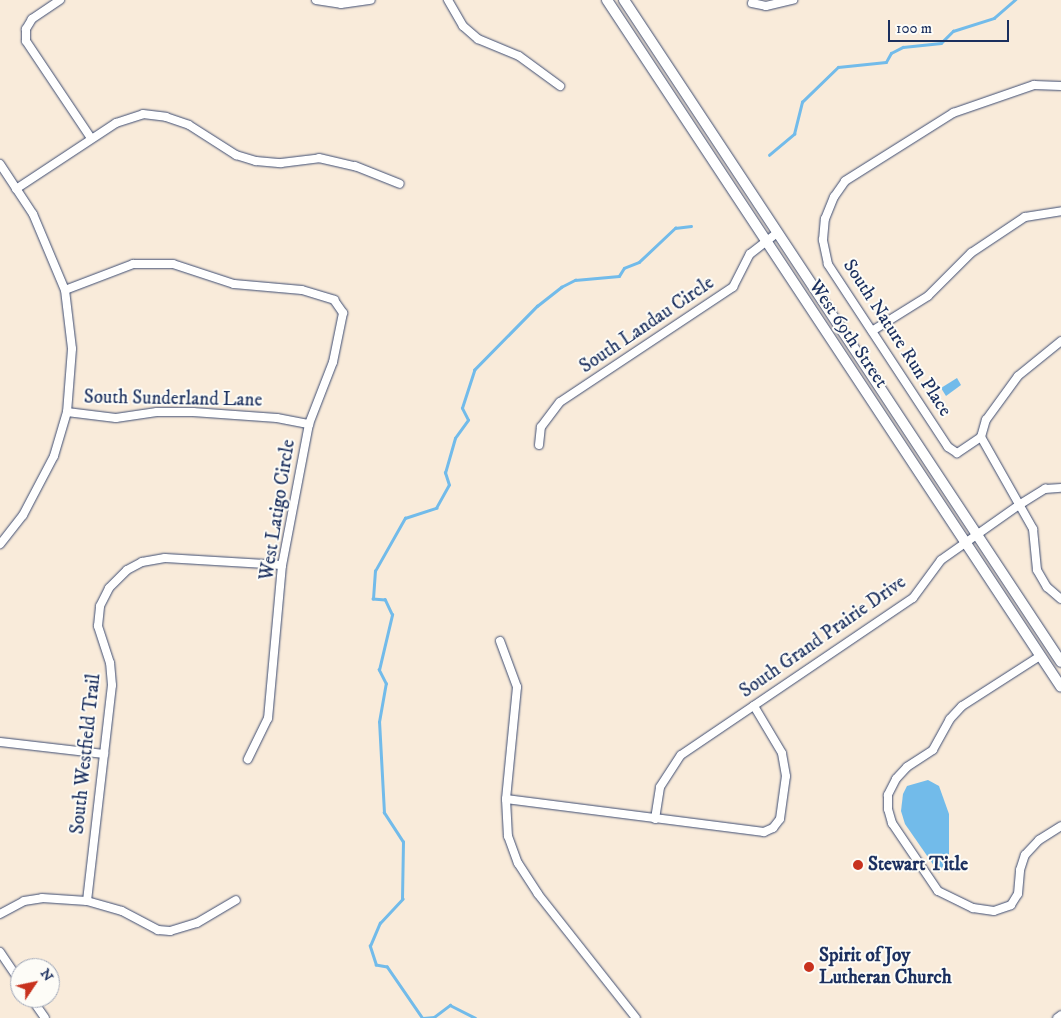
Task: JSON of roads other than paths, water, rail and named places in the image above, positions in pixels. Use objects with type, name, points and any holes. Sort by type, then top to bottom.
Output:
[{"type":"main road","name":"West 69th Street","points":[[607,0],[1061,688]]},
{"type":"main road","name":"West 69th Street","points":[[624,0],[1061,662]]},
{"type":"main road","points":[[838,351],[850,343]]},
{"type":"main road","points":[[1040,656],[1052,648]]},
{"type":"street","points":[[60,0],[32,19],[26,29],[26,41],[91,138]]},
{"type":"street","points":[[316,0],[341,4],[371,0]]},
{"type":"street","points":[[448,0],[463,26],[478,38],[519,56],[560,86]]},
{"type":"street","points":[[752,3],[766,6],[793,0]]},
{"type":"street","name":"South Nature Run Place","points":[[981,437],[957,453],[948,447],[828,264],[825,248],[825,218],[845,181],[953,114],[1034,86],[1061,86]]},
{"type":"street","points":[[16,189],[116,123],[143,114],[166,116],[189,124],[236,155],[256,161],[281,163],[319,158],[355,166],[400,184]]},
{"type":"street","points":[[0,164],[42,232],[65,290],[72,349],[67,412],[44,481],[0,544]]},
{"type":"street","points":[[872,331],[928,296],[971,253],[1025,218],[1061,211]]},
{"type":"street","name":"South Landau Circle","points":[[539,445],[541,427],[560,402],[733,287],[750,254],[777,233]]},
{"type":"street","name":"West Latigo Circle","points":[[65,290],[133,264],[155,262],[173,264],[234,284],[302,290],[334,300],[343,313],[333,362],[309,424],[282,565],[268,718],[248,759]]},
{"type":"street","points":[[1061,342],[1018,376],[986,420],[981,437],[1033,529],[1038,570],[1047,587],[1061,599]]},
{"type":"street","name":"South Sunderland Lane","points":[[67,412],[116,418],[158,412],[193,412],[277,418],[309,424]]},
{"type":"street","name":"South Grand Prairie Drive","points":[[655,819],[660,787],[681,755],[913,598],[941,560],[967,544],[1019,505],[1045,489],[1061,488]]},
{"type":"street","name":"South Westfield Trail","points":[[86,901],[112,685],[110,663],[98,626],[100,606],[109,588],[126,570],[142,562],[165,558],[282,565]]},
{"type":"street","points":[[500,641],[517,687],[506,799],[508,836],[518,862],[538,894],[636,1018]]},
{"type":"street","points":[[1040,656],[962,706],[950,719],[933,750],[907,767],[896,779],[888,795],[888,809],[892,824],[938,891],[973,908],[994,911],[1011,905],[1018,894],[1020,870],[1026,855],[1039,840],[1061,826]]},
{"type":"street","points":[[506,799],[764,832],[773,828],[780,819],[786,776],[782,753],[754,706]]},
{"type":"street","points":[[0,742],[104,754]]},
{"type":"street","points":[[0,914],[24,901],[42,898],[86,901],[122,911],[158,930],[170,931],[197,924],[236,900]]},
{"type":"street","points":[[0,952],[10,967]]},
{"type":"street","points":[[1057,1018],[1061,1015]]},
{"type":"water","points":[[957,378],[961,385],[946,396],[941,388]]},
{"type":"water","points":[[928,780],[939,786],[949,814],[949,856],[939,873],[905,824],[901,811],[903,794],[907,786]]},
{"type":"waterway","points":[[769,155],[794,134],[802,102],[838,67],[886,62],[891,53],[903,47],[941,43],[953,31],[994,18],[1015,0]]},
{"type":"waterway","points":[[422,1018],[387,967],[376,965],[370,946],[380,923],[402,899],[403,842],[384,813],[379,722],[386,684],[379,670],[392,615],[385,600],[373,599],[375,571],[405,518],[436,508],[449,485],[445,473],[455,438],[468,420],[462,408],[474,370],[537,306],[561,287],[575,280],[619,276],[624,268],[639,262],[675,228],[691,226]]},
{"type":"waterway","points":[[423,1018],[434,1017],[450,1005],[475,1018]]},
{"type":"place","name":"Stewart Title","points":[[858,865]]},
{"type":"place","name":"Spirit of Joy Lutheran Church","points":[[809,967]]}]
